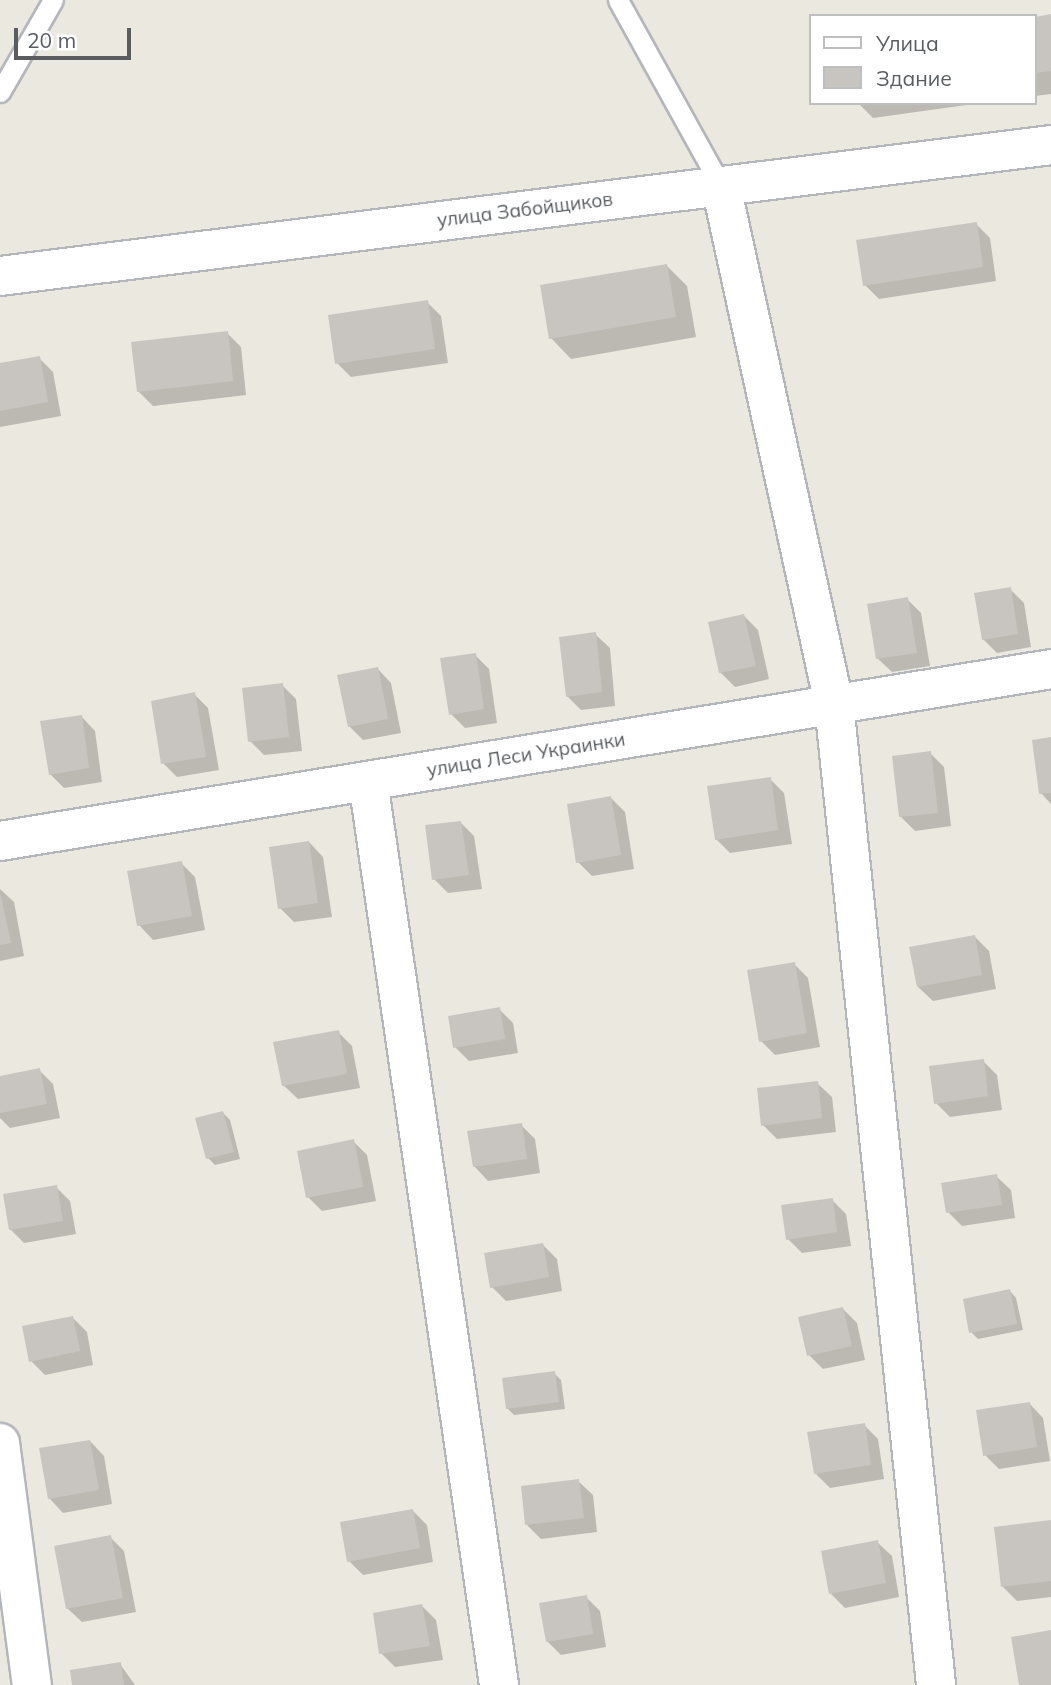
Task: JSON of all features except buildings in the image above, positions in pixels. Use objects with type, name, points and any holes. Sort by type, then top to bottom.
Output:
[{"type":"street","name":"улица Забойщиков","points":[[0,276],[1051,145]]},
{"type":"street","points":[[721,186],[834,704],[936,1685]]},
{"type":"street","name":"улица Леси Украинки","points":[[0,841],[1051,669]]},
{"type":"street","points":[[368,781],[499,1685]]},
{"type":"street","points":[[0,1443],[32,1685]]},
{"type":"lane","points":[[0,92],[52,0]]},
{"type":"lane","points":[[618,0],[721,186]]}]
